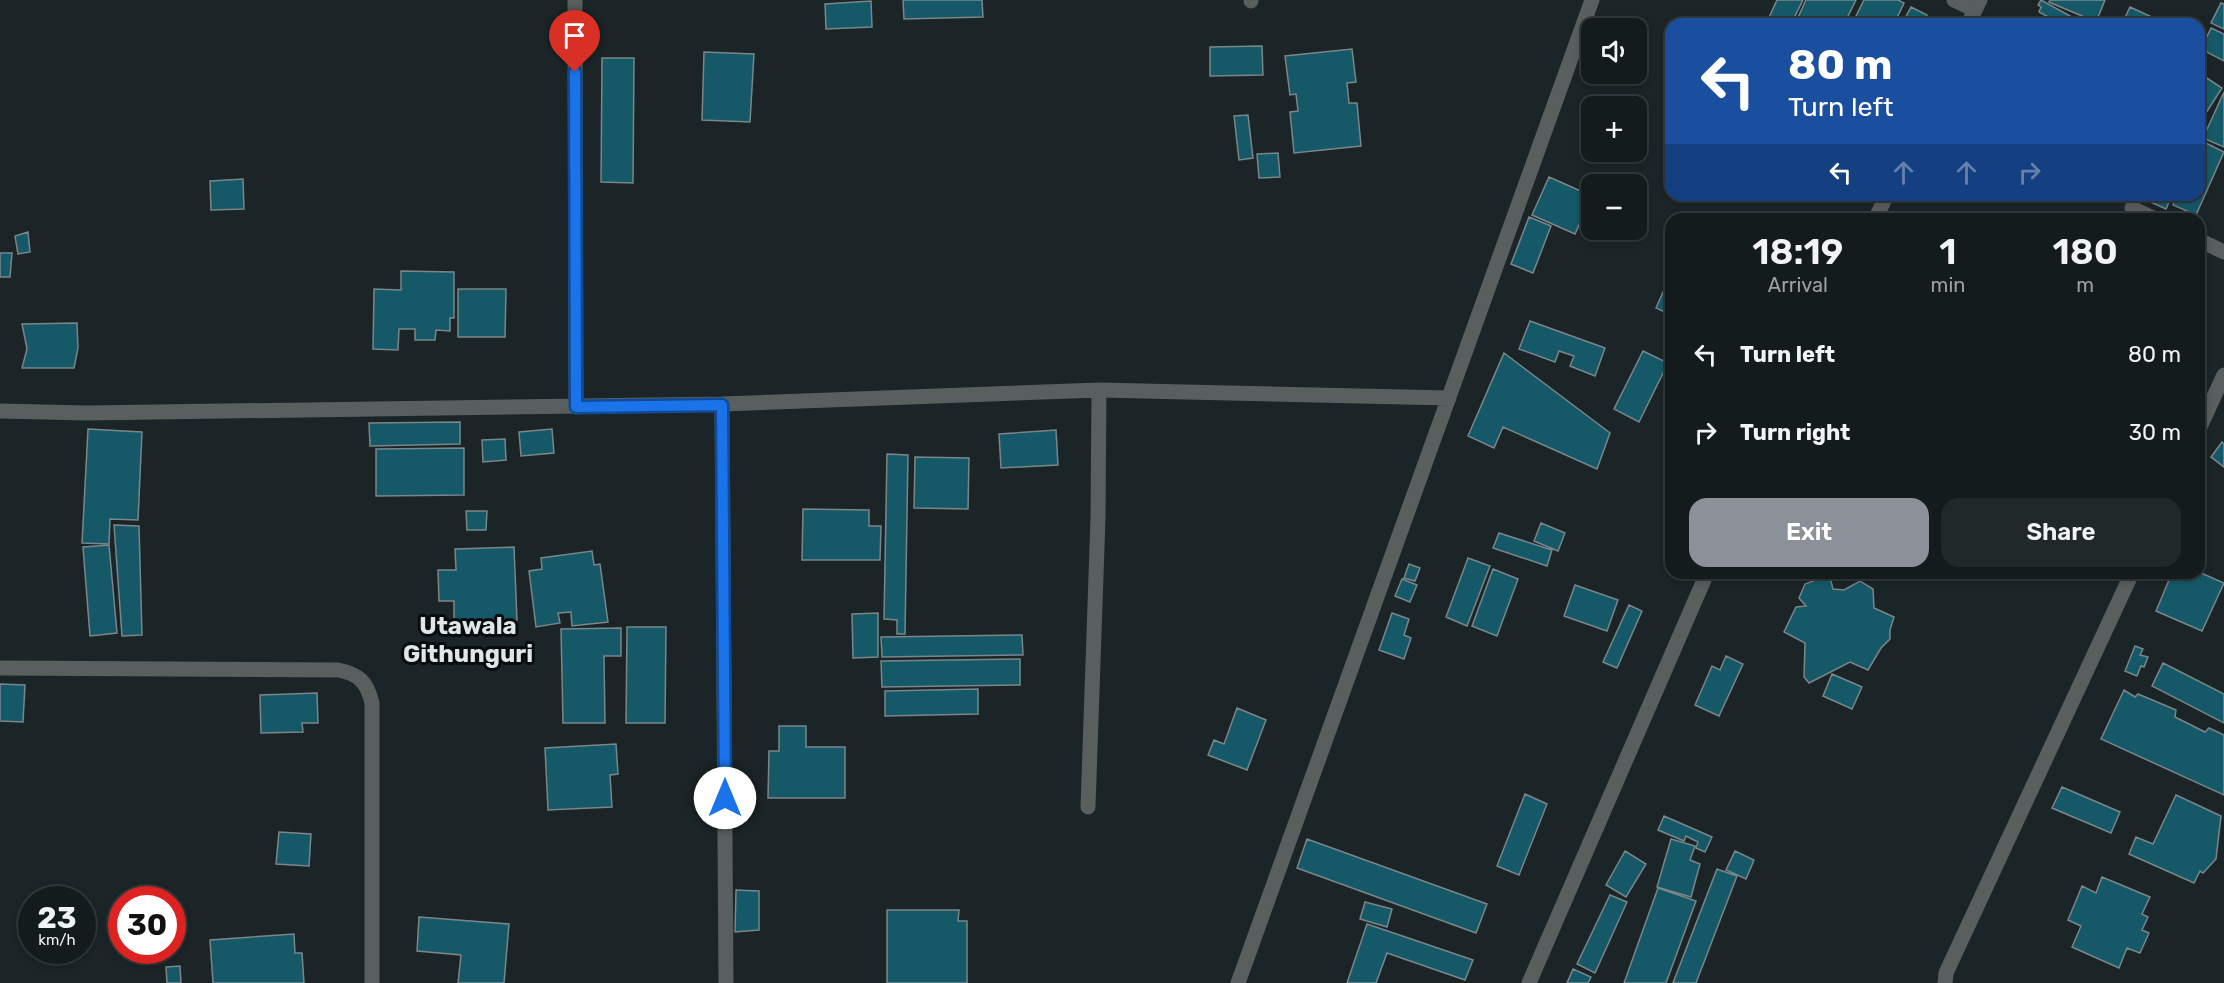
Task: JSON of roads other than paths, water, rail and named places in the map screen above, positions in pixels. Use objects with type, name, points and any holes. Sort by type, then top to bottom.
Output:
[{"type":"street","points":[[575,0],[576,407]]},
{"type":"street","points":[[1238,983],[1592,0]]},
{"type":"street","points":[[1954,0],[1977,5]]},
{"type":"street","points":[[2132,208],[2142,213]]},
{"type":"street","points":[[2205,243],[2224,252]]},
{"type":"street","points":[[2205,416],[2224,375]]},
{"type":"street","points":[[0,411],[87,413],[722,405],[1099,390],[1449,398]]},
{"type":"street","points":[[1088,807],[1098,518],[1099,390]]},
{"type":"street","points":[[722,405],[726,983]]},
{"type":"street","points":[[1529,983],[1704,579]]},
{"type":"street","points":[[1945,983],[1946,973],[2129,579]]},
{"type":"street","points":[[0,668],[338,670],[350,672],[361,680],[368,689],[372,703],[372,983]]},
{"type":"district","name":"Utawala Githunguri","points":[[468,640]]}]
